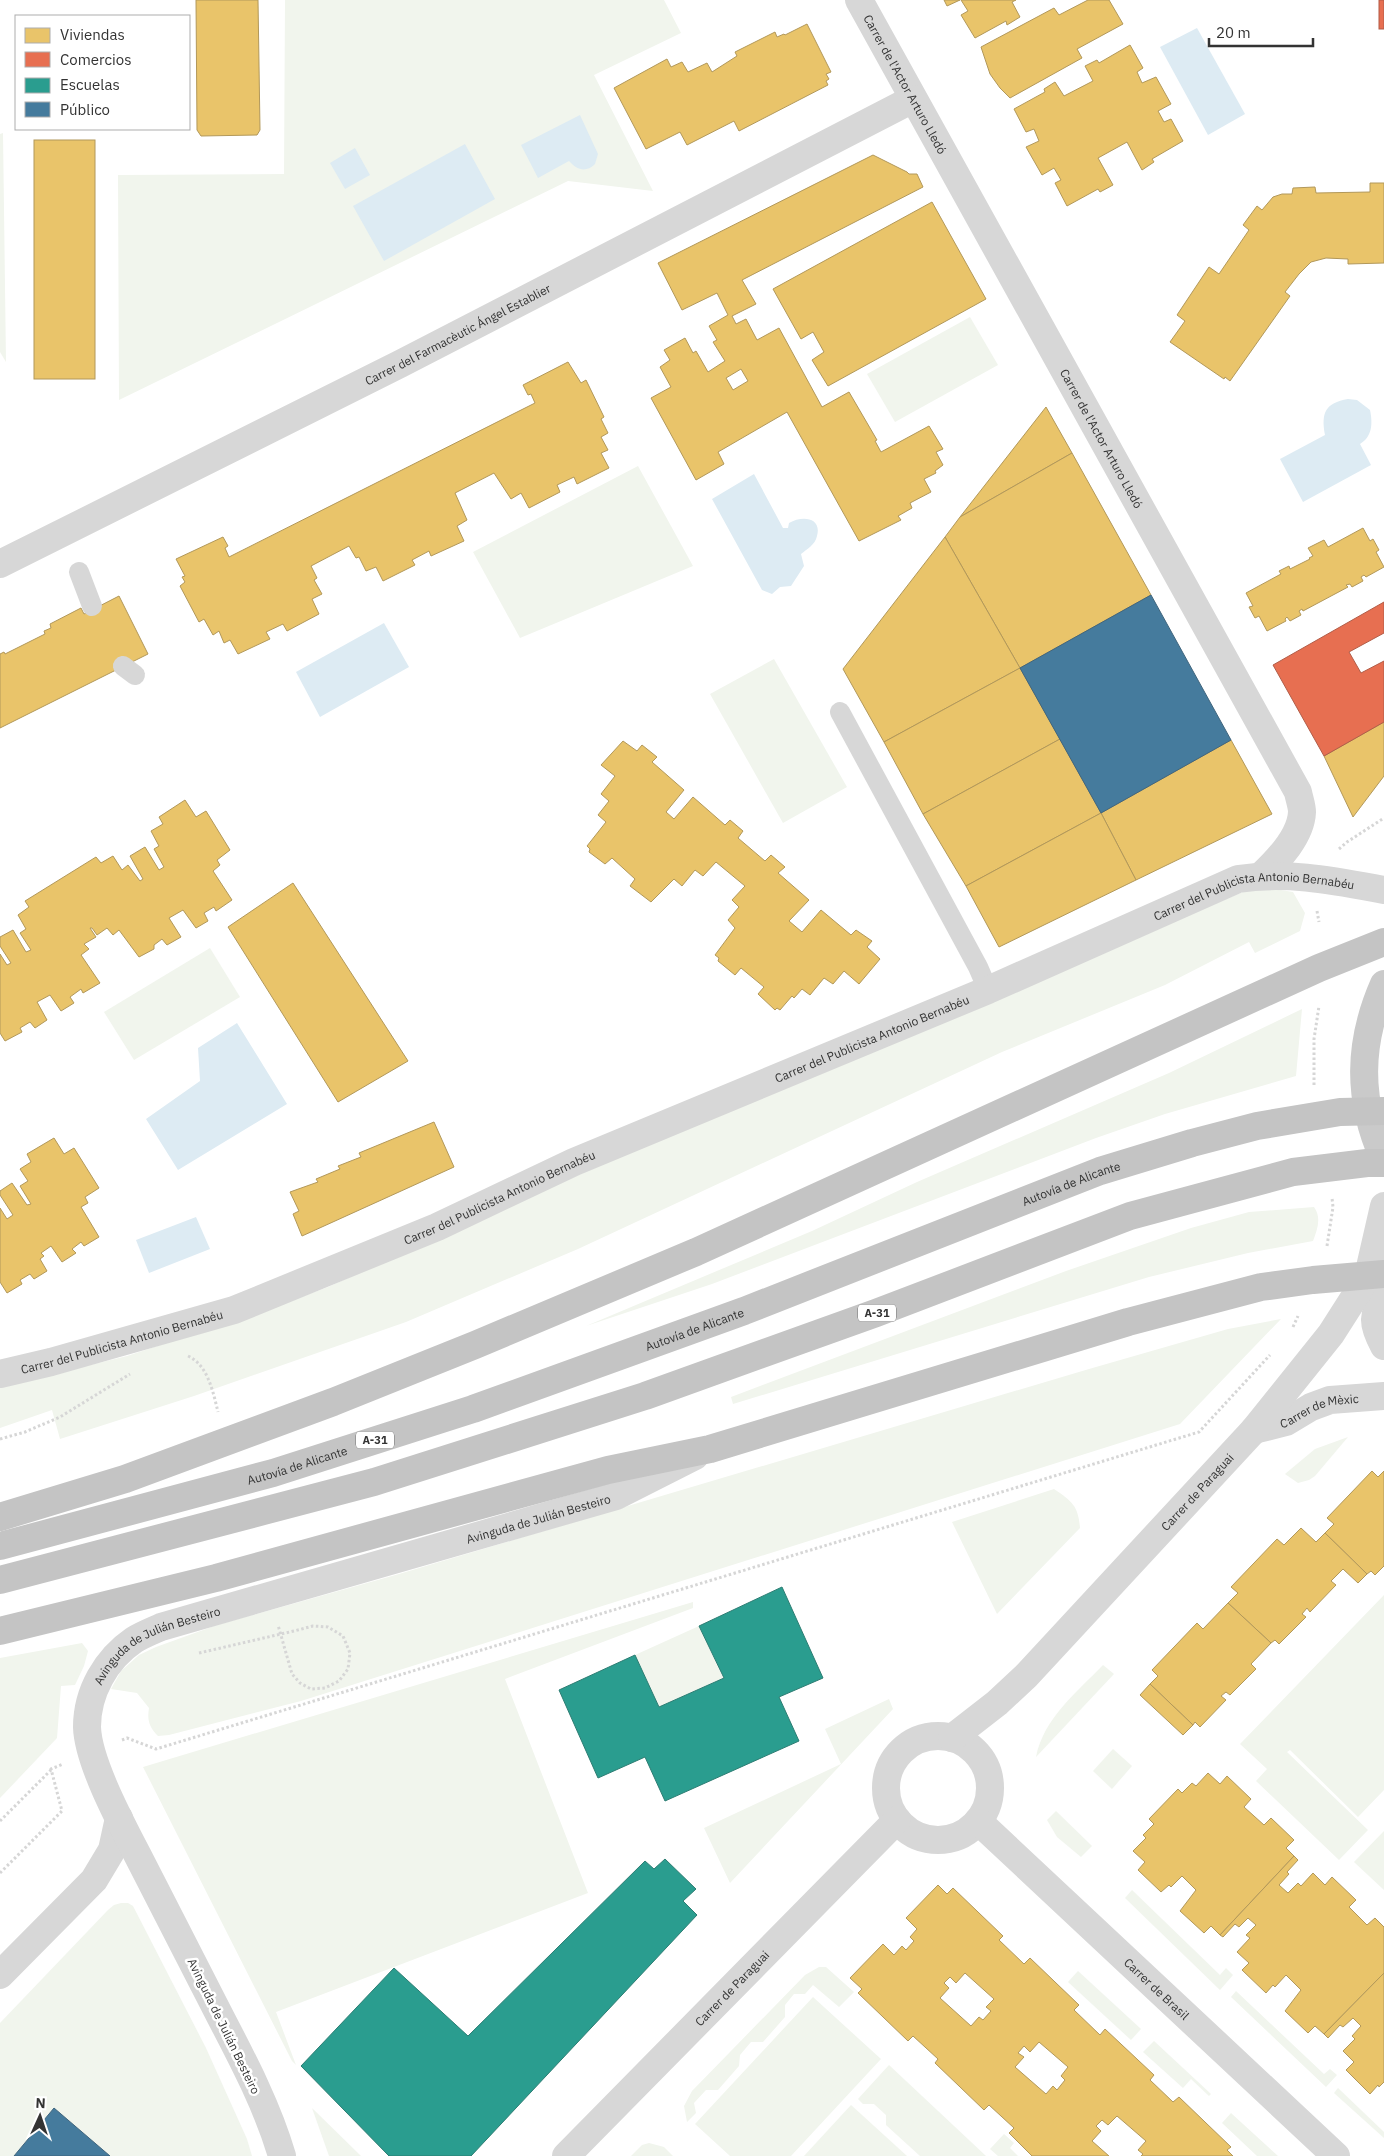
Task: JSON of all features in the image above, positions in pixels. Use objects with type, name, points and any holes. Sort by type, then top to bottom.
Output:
[{"type":"highway","points":[[0,1518],[125,1480],[333,1402],[475,1345],[696,1252],[1319,968],[1384,942]]},
{"type":"highway","name":"Autovía de Alicante","points":[[0,1546],[273,1473],[473,1409],[744,1311],[1100,1171],[1192,1143],[1257,1126],[1340,1112],[1384,1111]]},
{"type":"highway","name":"A-31","points":[[0,1580],[374,1482],[646,1396],[876,1313],[1130,1216],[1293,1172],[1367,1163],[1384,1163]]},
{"type":"highway","points":[[0,1631],[216,1578],[608,1470],[710,1449],[1128,1322],[1261,1287],[1313,1280],[1379,1281]]},
{"type":"main road","points":[[1384,984],[1374,1008],[1366,1040],[1364,1074],[1367,1107],[1376,1140],[1384,1159]]},
{"type":"street","name":"Carrer de l'Actor Arturo Lledó","points":[[859,0],[1298,792],[1302,811],[1298,829],[1278,860],[1262,875]]},
{"type":"street","name":"Carrer del Farmacèutic Ángel Establier","points":[[0,564],[400,364],[913,99]]},
{"type":"street","name":"Carrer del Publicista Antonio Bernabéu","points":[[0,1374],[51,1362],[234,1310],[437,1227],[574,1162],[988,990],[1238,879],[1262,875],[1322,878],[1384,890]]},
{"type":"street","name":"Carrer de Paraguai","points":[[952,1738],[997,1703],[1026,1676],[1254,1430],[1331,1334],[1379,1281],[1384,1206]]},
{"type":"street","points":[[1379,1281],[1374,1316],[1377,1333],[1384,1346]]},
{"type":"street","name":"Carrer de Mèxic","points":[[1254,1430],[1286,1422],[1311,1406],[1330,1400],[1384,1396]]},
{"type":"street","name":"Avinguda de Julián Besteiro","points":[[282,2156],[277,2139],[248,2071],[119,1818],[91,1752],[87,1726],[90,1705],[98,1680],[110,1661],[128,1645],[161,1627],[616,1496],[710,1449]]},
{"type":"street","points":[[936,1736],[952,1738],[971,1747],[979,1756],[988,1772],[990,1789],[987,1806],[978,1821],[967,1831],[953,1838],[937,1840],[922,1837],[908,1831],[897,1820],[889,1806],[886,1790],[887,1774],[894,1759],[906,1747],[920,1739],[936,1736]]},
{"type":"street","points":[[0,1975],[94,1880],[112,1850],[119,1818]]},
{"type":"street","name":"Carrer de Paraguai","points":[[566,2156],[897,1820]]},
{"type":"street","name":"Carrer de Brasil","points":[[978,1821],[1336,2156]]},
{"type":"lane","points":[[79,572],[92,606]]},
{"type":"lane","points":[[840,712],[974,958],[988,990]]},
{"type":"path","points":[[1335,854],[1347,842],[1384,818]]},
{"type":"path","points":[[1313,1076],[1314,1039],[1319,1006]]},
{"type":"path","points":[[1327,1246],[1333,1207]]},
{"type":"path","points":[[1291,1333],[1298,1316]]},
{"type":"path","points":[[0,1820],[51,1769],[127,1738],[156,1749],[1199,1432],[1272,1353]]},
{"type":"path","points":[[183,1354],[195,1360],[204,1371],[211,1388]]},
{"type":"path","points":[[0,1439],[25,1432],[60,1417],[131,1374]]},
{"type":"path","points":[[199,1654],[312,1626],[328,1627],[343,1636],[350,1653],[348,1669],[339,1681],[325,1688],[311,1689],[300,1683],[292,1674]]},
{"type":"path","points":[[0,1873],[62,1811],[51,1769]]},
{"type":"shaded area","points":[[285,0],[664,0],[681,33],[594,75],[653,191],[568,181],[119,400],[118,175],[284,174]]},
{"type":"shaded area","points":[[1197,28],[1245,114],[1208,135],[1160,47]]},
{"type":"shaded area","points":[[580,115],[598,154],[595,164],[588,169],[582,169],[575,167],[569,161],[538,178],[521,145]]},
{"type":"shaded area","points":[[3,133],[6,362],[0,352],[0,134]]},
{"type":"shaded area","points":[[465,144],[495,199],[384,261],[353,206]]},
{"type":"shaded area","points":[[355,148],[370,175],[345,189],[330,163]]},
{"type":"shaded area","points":[[970,317],[998,365],[895,422],[867,374]]},
{"type":"shaded area","points":[[1348,399],[1357,400],[1370,410],[1371,430],[1367,438],[1360,444],[1371,465],[1303,502],[1280,459],[1325,435],[1324,415],[1326,410],[1334,403]]},
{"type":"shaded area","points":[[638,466],[693,566],[520,638],[473,552]]},
{"type":"shaded area","points":[[754,474],[783,528],[788,528],[789,523],[805,519],[814,522],[818,530],[814,542],[801,554],[804,566],[791,586],[780,587],[772,594],[762,590],[712,499]]},
{"type":"shaded area","points":[[384,623],[409,667],[320,717],[296,672]]},
{"type":"shaded area","points":[[774,659],[847,787],[783,823],[710,694]]},
{"type":"shaded area","points":[[1268,888],[1293,892],[1305,913],[1300,931],[1255,953],[1249,942],[1165,985],[1002,1052],[578,1249],[406,1322],[194,1396],[60,1439],[52,1410],[0,1428],[0,1387],[127,1356],[267,1310],[328,1287],[592,1169],[1243,892]]},
{"type":"shaded area","points":[[210,948],[240,997],[134,1060],[104,1012]]},
{"type":"shaded area","points":[[1302,1009],[1296,1076],[1165,1114],[1096,1138],[712,1284],[586,1326],[812,1231],[917,1182],[1169,1073]]},
{"type":"shaded area","points":[[237,1023],[287,1104],[178,1170],[146,1119],[200,1081],[198,1048]]},
{"type":"shaded area","points":[[1314,1207],[1318,1220],[1313,1241],[1248,1253],[1149,1277],[733,1404],[731,1397],[1066,1271],[1191,1228],[1249,1212]]},
{"type":"shaded area","points":[[196,1217],[210,1249],[149,1273],[136,1240]]},
{"type":"shaded area","points":[[1281,1319],[1180,1424],[301,1701],[169,1735],[158,1736],[153,1730],[148,1716],[149,1708],[137,1693],[111,1689],[121,1671],[139,1655],[217,1625],[399,1574],[1228,1329]]},
{"type":"shaded area","points":[[1348,1437],[1315,1476],[1309,1480],[1298,1483],[1285,1474],[1315,1449]]},
{"type":"shaded area","points":[[1054,1489],[1066,1497],[1076,1509],[1080,1528],[997,1614],[952,1522]]},
{"type":"shaded area","points":[[1384,1595],[1384,1790],[1358,1817],[1290,1750],[1287,1752],[1368,1830],[1339,1860],[1256,1781],[1267,1769],[1240,1744]]},
{"type":"shaded area","points":[[693,1602],[693,1608],[505,1679],[588,1893],[276,2012],[296,2065],[292,2061],[143,1767]]},
{"type":"shaded area","points":[[699,1626],[723,1678],[659,1707],[635,1655]]},
{"type":"shaded area","points":[[82,1643],[88,1651],[84,1666],[75,1685],[61,1686],[57,1738],[0,1798],[0,1658]]},
{"type":"shaded area","points":[[1103,1665],[1114,1674],[1036,1757],[1046,1730],[1062,1707]]},
{"type":"shaded area","points":[[889,1699],[893,1709],[730,1883],[704,1828],[841,1764],[825,1729]]},
{"type":"shaded area","points":[[1113,1749],[1132,1766],[1112,1789],[1093,1771]]},
{"type":"shaded area","points":[[1056,1811],[1092,1846],[1081,1857],[1057,1837],[1047,1820]]},
{"type":"shaded area","points":[[1384,1831],[1384,1890],[1354,1862]]},
{"type":"shaded area","points":[[1132,1890],[1220,1975],[1226,1968],[1233,1975],[1220,1990],[1125,1898]]},
{"type":"shaded area","points":[[128,1903],[133,1906],[206,2048],[247,2139],[252,2156],[0,2156],[0,2023],[108,1910],[114,1905]]},
{"type":"shaded area","points":[[819,1967],[826,1967],[854,1992],[839,2007],[813,1985],[805,1994],[794,1994],[785,2005],[785,2017],[763,2042],[751,2042],[740,2055],[739,2066],[718,2090],[706,2090],[694,2103],[696,2113],[687,2122],[684,2106],[692,2091],[805,1975]]},
{"type":"shaded area","points":[[1078,1971],[1141,2029],[1131,2040],[1068,1982]]},
{"type":"shaded area","points":[[1236,1991],[1324,2074],[1330,2069],[1337,2075],[1326,2087],[1231,1997]]},
{"type":"shaded area","points":[[813,1997],[881,2059],[791,2156],[730,2156],[695,2124]]},
{"type":"shaded area","points":[[1154,2041],[1211,2094],[1209,2096],[1191,2079],[1183,2088],[1143,2052]]},
{"type":"shaded area","points":[[889,2065],[986,2156],[920,2156],[886,2125],[886,2115],[874,2104],[863,2104],[858,2099]]},
{"type":"shaded area","points":[[1338,2088],[1384,2132],[1384,2138],[1334,2093]]},
{"type":"shaded area","points":[[851,2105],[907,2156],[804,2156]]},
{"type":"shaded area","points":[[312,2108],[361,2156],[329,2156]]},
{"type":"shaded area","points":[[1231,2113],[1278,2156],[1257,2156],[1222,2123]]},
{"type":"shaded area","points":[[1004,2134],[1014,2143],[1010,2148],[1018,2156],[998,2156],[990,2149]]},
{"type":"shaded area","points":[[649,2143],[664,2147],[673,2156],[631,2156],[642,2145]]},
{"type":"building: Viviendas","points":[[196,0],[258,0],[260,130],[257,135],[201,136],[197,130]]},
{"type":"building: Viviendas","points":[[944,0],[960,0],[947,6]]},
{"type":"building: Viviendas","points":[[961,0],[1016,0],[1012,2],[1020,17],[1007,25],[1006,21],[975,38],[961,15],[968,11]]},
{"type":"building: Viviendas","points":[[1088,0],[1109,0],[1123,24],[1077,49],[1082,58],[1010,98],[990,74],[981,47],[1054,8],[1059,15]]},
{"type":"building: Viviendas","points":[[807,24],[831,72],[826,74],[829,79],[826,81],[828,85],[739,131],[734,121],[687,145],[680,132],[646,149],[614,88],[667,59],[671,67],[682,62],[688,72],[707,63],[712,72],[737,56],[735,52],[775,32],[777,37],[785,35]]},
{"type":"building: Viviendas","points":[[1130,45],[1143,68],[1137,72],[1142,83],[1156,77],[1171,104],[1158,111],[1164,122],[1171,119],[1183,141],[1152,159],[1154,162],[1142,170],[1127,142],[1098,158],[1113,185],[1100,192],[1098,189],[1067,206],[1055,183],[1061,180],[1054,168],[1042,175],[1026,147],[1039,141],[1034,129],[1026,132],[1014,109],[1045,92],[1044,89],[1055,82],[1064,96],[1093,81],[1085,66],[1097,60],[1099,63]]},
{"type":"building: Viviendas","points":[[34,140],[95,140],[95,379],[34,379]]},
{"type":"building: Viviendas","points":[[873,155],[909,174],[917,174],[923,187],[742,280],[756,304],[732,316],[736,324],[746,319],[757,340],[779,328],[822,407],[849,392],[877,440],[875,441],[881,452],[929,426],[943,449],[936,452],[943,465],[935,471],[936,473],[924,479],[931,492],[910,503],[912,508],[898,516],[901,520],[859,541],[787,412],[718,452],[724,464],[696,480],[651,398],[671,387],[660,367],[670,360],[664,350],[685,338],[693,353],[696,351],[708,372],[725,361],[713,342],[717,340],[709,326],[728,315],[717,293],[682,310],[658,263]],"holes":[[[741,369],[748,381],[733,390],[726,378]]]},
{"type":"building: Viviendas","points":[[1370,183],[1384,183],[1384,263],[1348,264],[1348,259],[1326,258],[1311,262],[1285,292],[1290,296],[1230,381],[1225,377],[1224,379],[1170,342],[1185,321],[1177,315],[1209,267],[1219,274],[1249,230],[1243,225],[1257,206],[1262,210],[1273,197],[1282,194],[1292,194],[1293,188],[1315,187],[1316,193],[1370,192]]},
{"type":"building: Viviendas","points":[[932,202],[986,299],[828,386],[812,360],[824,352],[813,332],[801,339],[773,289]]},
{"type":"building: Viviendas","points":[[568,362],[581,383],[586,380],[604,417],[601,419],[608,433],[601,437],[608,450],[601,453],[609,468],[577,484],[574,477],[557,485],[560,492],[529,508],[521,493],[511,499],[494,473],[455,493],[467,520],[457,526],[464,541],[431,556],[429,551],[412,560],[415,565],[383,581],[376,567],[366,571],[359,557],[356,558],[349,546],[311,566],[317,578],[314,580],[322,594],[312,599],[319,614],[287,631],[283,624],[266,632],[270,639],[238,654],[230,640],[224,643],[219,631],[213,635],[204,619],[199,622],[180,586],[185,582],[182,577],[185,576],[176,559],[223,537],[228,546],[225,548],[229,557],[535,403],[531,394],[528,395],[523,385]]},
{"type":"building: Viviendas","points":[[1046,407],[1072,453],[960,517]]},
{"type":"building: Viviendas","points":[[1072,453],[1151,595],[1020,668],[945,537],[960,517]]},
{"type":"building: Viviendas","points":[[1363,528],[1370,541],[1373,539],[1379,550],[1376,552],[1384,567],[1366,577],[1364,575],[1361,577],[1363,581],[1352,587],[1350,584],[1346,585],[1348,587],[1303,611],[1302,609],[1299,611],[1301,615],[1290,621],[1287,617],[1286,621],[1267,631],[1259,616],[1255,618],[1249,607],[1253,606],[1246,593],[1281,574],[1279,571],[1289,566],[1290,569],[1310,559],[1313,556],[1308,548],[1324,540],[1328,547]]},
{"type":"building: Viviendas","points":[[945,537],[1020,668],[884,742],[843,669]]},
{"type":"building: Viviendas","points":[[119,596],[148,654],[0,728],[0,654],[4,652],[5,654],[45,634],[44,631],[51,628],[50,624],[81,608],[84,614]]},
{"type":"building: Viviendas","points":[[1020,668],[1060,739],[923,814],[884,742]]},
{"type":"building: Viviendas","points":[[1384,722],[1384,776],[1353,817],[1324,756]]},
{"type":"building: Viviendas","points":[[1060,739],[1101,813],[966,886],[923,814]]},
{"type":"building: Viviendas","points":[[1231,740],[1272,814],[1136,880],[1101,813]]},
{"type":"building: Viviendas","points":[[623,741],[637,751],[642,745],[657,757],[652,762],[684,790],[666,812],[674,819],[693,797],[725,825],[730,820],[743,831],[738,838],[765,861],[771,855],[785,867],[778,873],[809,900],[789,921],[802,932],[821,910],[851,935],[856,930],[872,941],[867,947],[880,959],[859,984],[844,971],[833,984],[824,978],[810,995],[802,989],[794,998],[792,996],[780,1010],[777,1008],[775,1010],[758,994],[764,987],[741,968],[735,975],[718,961],[719,958],[715,955],[735,928],[728,920],[739,907],[732,900],[745,886],[716,862],[703,876],[695,870],[682,886],[674,879],[651,902],[630,886],[635,879],[612,858],[605,864],[589,852],[590,849],[587,846],[606,822],[598,815],[609,801],[601,794],[615,776],[601,765]]},
{"type":"building: Viviendas","points":[[185,800],[196,817],[206,811],[230,850],[217,860],[220,865],[213,871],[232,900],[216,911],[214,907],[204,913],[208,921],[196,928],[183,910],[169,918],[181,937],[167,945],[162,939],[154,945],[154,949],[139,957],[119,930],[113,935],[107,928],[97,935],[90,928],[96,937],[84,944],[89,949],[81,955],[100,983],[83,993],[81,989],[70,997],[74,1003],[61,1011],[50,995],[37,1002],[47,1020],[35,1028],[30,1022],[20,1028],[22,1032],[5,1041],[0,1033],[0,954],[7,965],[11,963],[0,946],[0,937],[13,930],[26,952],[31,950],[20,933],[26,929],[18,915],[29,907],[25,901],[96,857],[101,863],[113,856],[122,870],[128,865],[140,881],[143,879],[130,856],[145,847],[159,870],[164,867],[154,849],[159,846],[151,831],[163,824],[159,817]]},
{"type":"building: Viviendas","points":[[1101,813],[1136,880],[999,947],[966,886]]},
{"type":"building: Viviendas","points":[[293,883],[408,1061],[338,1102],[228,927]]},
{"type":"building: Viviendas","points":[[434,1122],[454,1167],[302,1236],[293,1214],[299,1211],[290,1192],[318,1182],[316,1179],[340,1169],[338,1166],[361,1157],[359,1153]]},
{"type":"building: Viviendas","points":[[54,1138],[64,1154],[74,1148],[99,1188],[85,1197],[88,1203],[81,1207],[99,1237],[84,1246],[81,1242],[72,1249],[76,1253],[62,1262],[51,1246],[41,1253],[44,1256],[40,1259],[47,1271],[34,1279],[30,1274],[20,1280],[22,1284],[7,1293],[0,1282],[0,1208],[7,1219],[13,1215],[0,1195],[0,1191],[12,1183],[27,1205],[31,1204],[20,1186],[28,1181],[20,1169],[31,1162],[27,1154]]},
{"type":"building: Viviendas","points":[[1372,1471],[1378,1477],[1384,1471],[1384,1566],[1375,1575],[1371,1571],[1367,1574],[1325,1533],[1334,1524],[1327,1518]]},
{"type":"building: Viviendas","points":[[1301,1528],[1316,1542],[1325,1533],[1367,1574],[1358,1583],[1343,1569],[1331,1581],[1336,1585],[1310,1612],[1307,1608],[1302,1614],[1306,1617],[1279,1644],[1275,1640],[1271,1643],[1228,1603],[1238,1593],[1231,1587],[1277,1539],[1284,1545]]},
{"type":"building: Viviendas","points":[[1228,1603],[1271,1643],[1251,1664],[1256,1669],[1230,1695],[1226,1692],[1221,1696],[1226,1700],[1200,1727],[1195,1722],[1193,1725],[1150,1684],[1158,1676],[1152,1670],[1197,1623],[1203,1629]]},
{"type":"building: Viviendas","points":[[1150,1684],[1193,1725],[1183,1735],[1140,1695]]},
{"type":"building: Viviendas","points":[[1208,1773],[1220,1784],[1227,1776],[1251,1799],[1244,1807],[1264,1825],[1271,1818],[1294,1840],[1286,1848],[1294,1856],[1220,1935],[1211,1926],[1204,1933],[1180,1911],[1196,1890],[1182,1876],[1171,1887],[1169,1885],[1161,1892],[1138,1870],[1145,1862],[1133,1851],[1146,1838],[1143,1835],[1154,1824],[1149,1819],[1178,1789],[1182,1793],[1192,1783],[1196,1786]]},
{"type":"building: Viviendas","points":[[1294,1856],[1298,1860],[1279,1885],[1288,1893],[1298,1883],[1301,1886],[1313,1873],[1325,1885],[1332,1877],[1356,1900],[1349,1907],[1367,1925],[1375,1918],[1384,1927],[1384,1973],[1324,2034],[1315,2026],[1308,2033],[1285,2011],[1301,1990],[1286,1975],[1275,1987],[1273,1985],[1266,1993],[1242,1970],[1249,1963],[1237,1952],[1250,1938],[1246,1935],[1256,1925],[1248,1918],[1239,1927],[1235,1924],[1223,1937],[1220,1935]]},
{"type":"building: Viviendas","points":[[938,1885],[947,1894],[953,1888],[1003,1936],[999,1940],[1024,1964],[1030,1958],[1079,2005],[1074,2010],[1100,2035],[1105,2029],[1154,2075],[1150,2080],[1173,2102],[1179,2097],[1231,2147],[1227,2150],[1233,2156],[1141,2156],[1143,2154],[1138,2150],[1146,2141],[1117,2116],[1108,2125],[1102,2120],[1096,2126],[1101,2131],[1092,2141],[1109,2156],[1032,2156],[1009,2133],[1014,2128],[989,2105],[984,2110],[935,2063],[938,2059],[913,2036],[908,2041],[858,1993],[862,1989],[850,1978],[883,1944],[894,1955],[902,1946],[906,1950],[914,1941],[910,1937],[917,1929],[906,1918]],"holes":[[[965,1973],[994,1999],[986,2007],[991,2011],[983,2020],[979,2017],[971,2026],[940,1998],[949,1988],[944,1983],[950,1977],[956,1983]],[[1039,2042],[1068,2067],[1061,2076],[1065,2080],[1057,2090],[1053,2086],[1046,2094],[1015,2067],[1024,2057],[1018,2053],[1024,2046],[1030,2052]]]},
{"type":"building: Viviendas","points":[[1384,1973],[1384,2082],[1379,2087],[1378,2085],[1370,2094],[1346,2070],[1354,2062],[1343,2051],[1355,2039],[1352,2036],[1361,2026],[1353,2018],[1343,2027],[1340,2025],[1328,2038],[1324,2034]]},
{"type":"building: Comercios","points":[[1379,0],[1384,0],[1384,29],[1379,29]]},
{"type":"building: Comercios","points":[[1384,602],[1384,633],[1349,652],[1361,673],[1384,661],[1384,722],[1324,756],[1273,665]]},
{"type":"building: Escuelas","points":[[782,1587],[823,1678],[779,1697],[799,1741],[665,1801],[645,1757],[598,1778],[559,1690],[635,1655],[659,1707],[724,1678],[699,1626]]},
{"type":"building: Escuelas","points":[[665,1859],[696,1889],[683,1901],[697,1915],[471,2156],[389,2156],[301,2066],[394,1968],[468,2036],[645,1861],[654,1869]]},
{"type":"building: Público","points":[[1151,595],[1231,740],[1101,813],[1020,668]]},
{"type":"building: Público","points":[[54,2108],[110,2156],[14,2156]]}]
